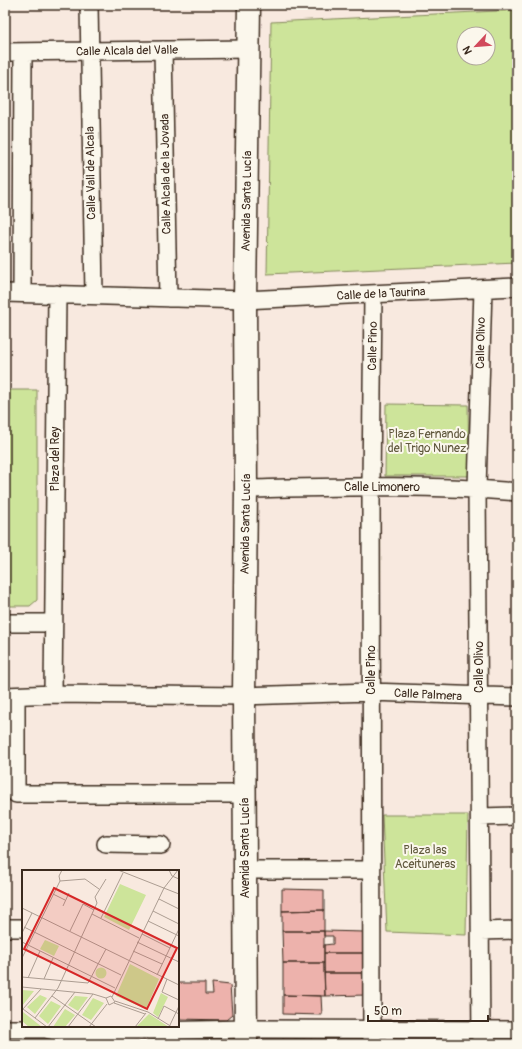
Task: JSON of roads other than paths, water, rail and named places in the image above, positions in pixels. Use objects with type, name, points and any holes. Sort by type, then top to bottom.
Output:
[{"type":"street","name":"Calle Vall de Alcala","points":[[89,5],[88,51],[94,295]]},
{"type":"street","name":"Avenida Santa Lucía","points":[[246,1036],[244,794],[246,489],[245,300],[250,49],[249,5]]},
{"type":"street","name":"Calle Alcala del Valle","points":[[5,52],[250,49]]},
{"type":"street","name":"Calle Alcala de la Jovada","points":[[163,50],[168,298]]},
{"type":"street","points":[[22,293],[23,52]]},
{"type":"street","name":"Calle de la Taurina","points":[[5,293],[245,300],[517,287]]},
{"type":"street","name":"Calle Olivo","points":[[481,1036],[482,931],[477,488],[482,289]]},
{"type":"street","name":"Plaza del Rey","points":[[54,694],[57,294]]},
{"type":"street","name":"Calle Pino","points":[[372,1037],[371,692],[373,295]]},
{"type":"street","name":"Calle Limonero","points":[[246,489],[372,486],[477,488],[517,492]]},
{"type":"street","points":[[5,623],[54,623]]},
{"type":"street","name":"Calle Palmera","points":[[11,696],[54,694],[244,696],[371,692],[479,697],[517,697]]},
{"type":"street","points":[[11,696],[16,794],[244,794]]},
{"type":"street","points":[[480,817],[517,816]]},
{"type":"street","points":[[106,844],[161,845]]},
{"type":"street","points":[[245,870],[371,870]]},
{"type":"street","points":[[5,928],[22,928]]},
{"type":"street","points":[[482,931],[517,930]]},
{"type":"street","points":[[5,1029],[45,1027],[64,1038],[481,1036],[517,1030]]},
{"type":"park label","name":"Plaza Fernando del Trigo Nunez","points":[[427,441]]},
{"type":"park label","name":"Plaza las Aceituneras","points":[[425,857]]}]
